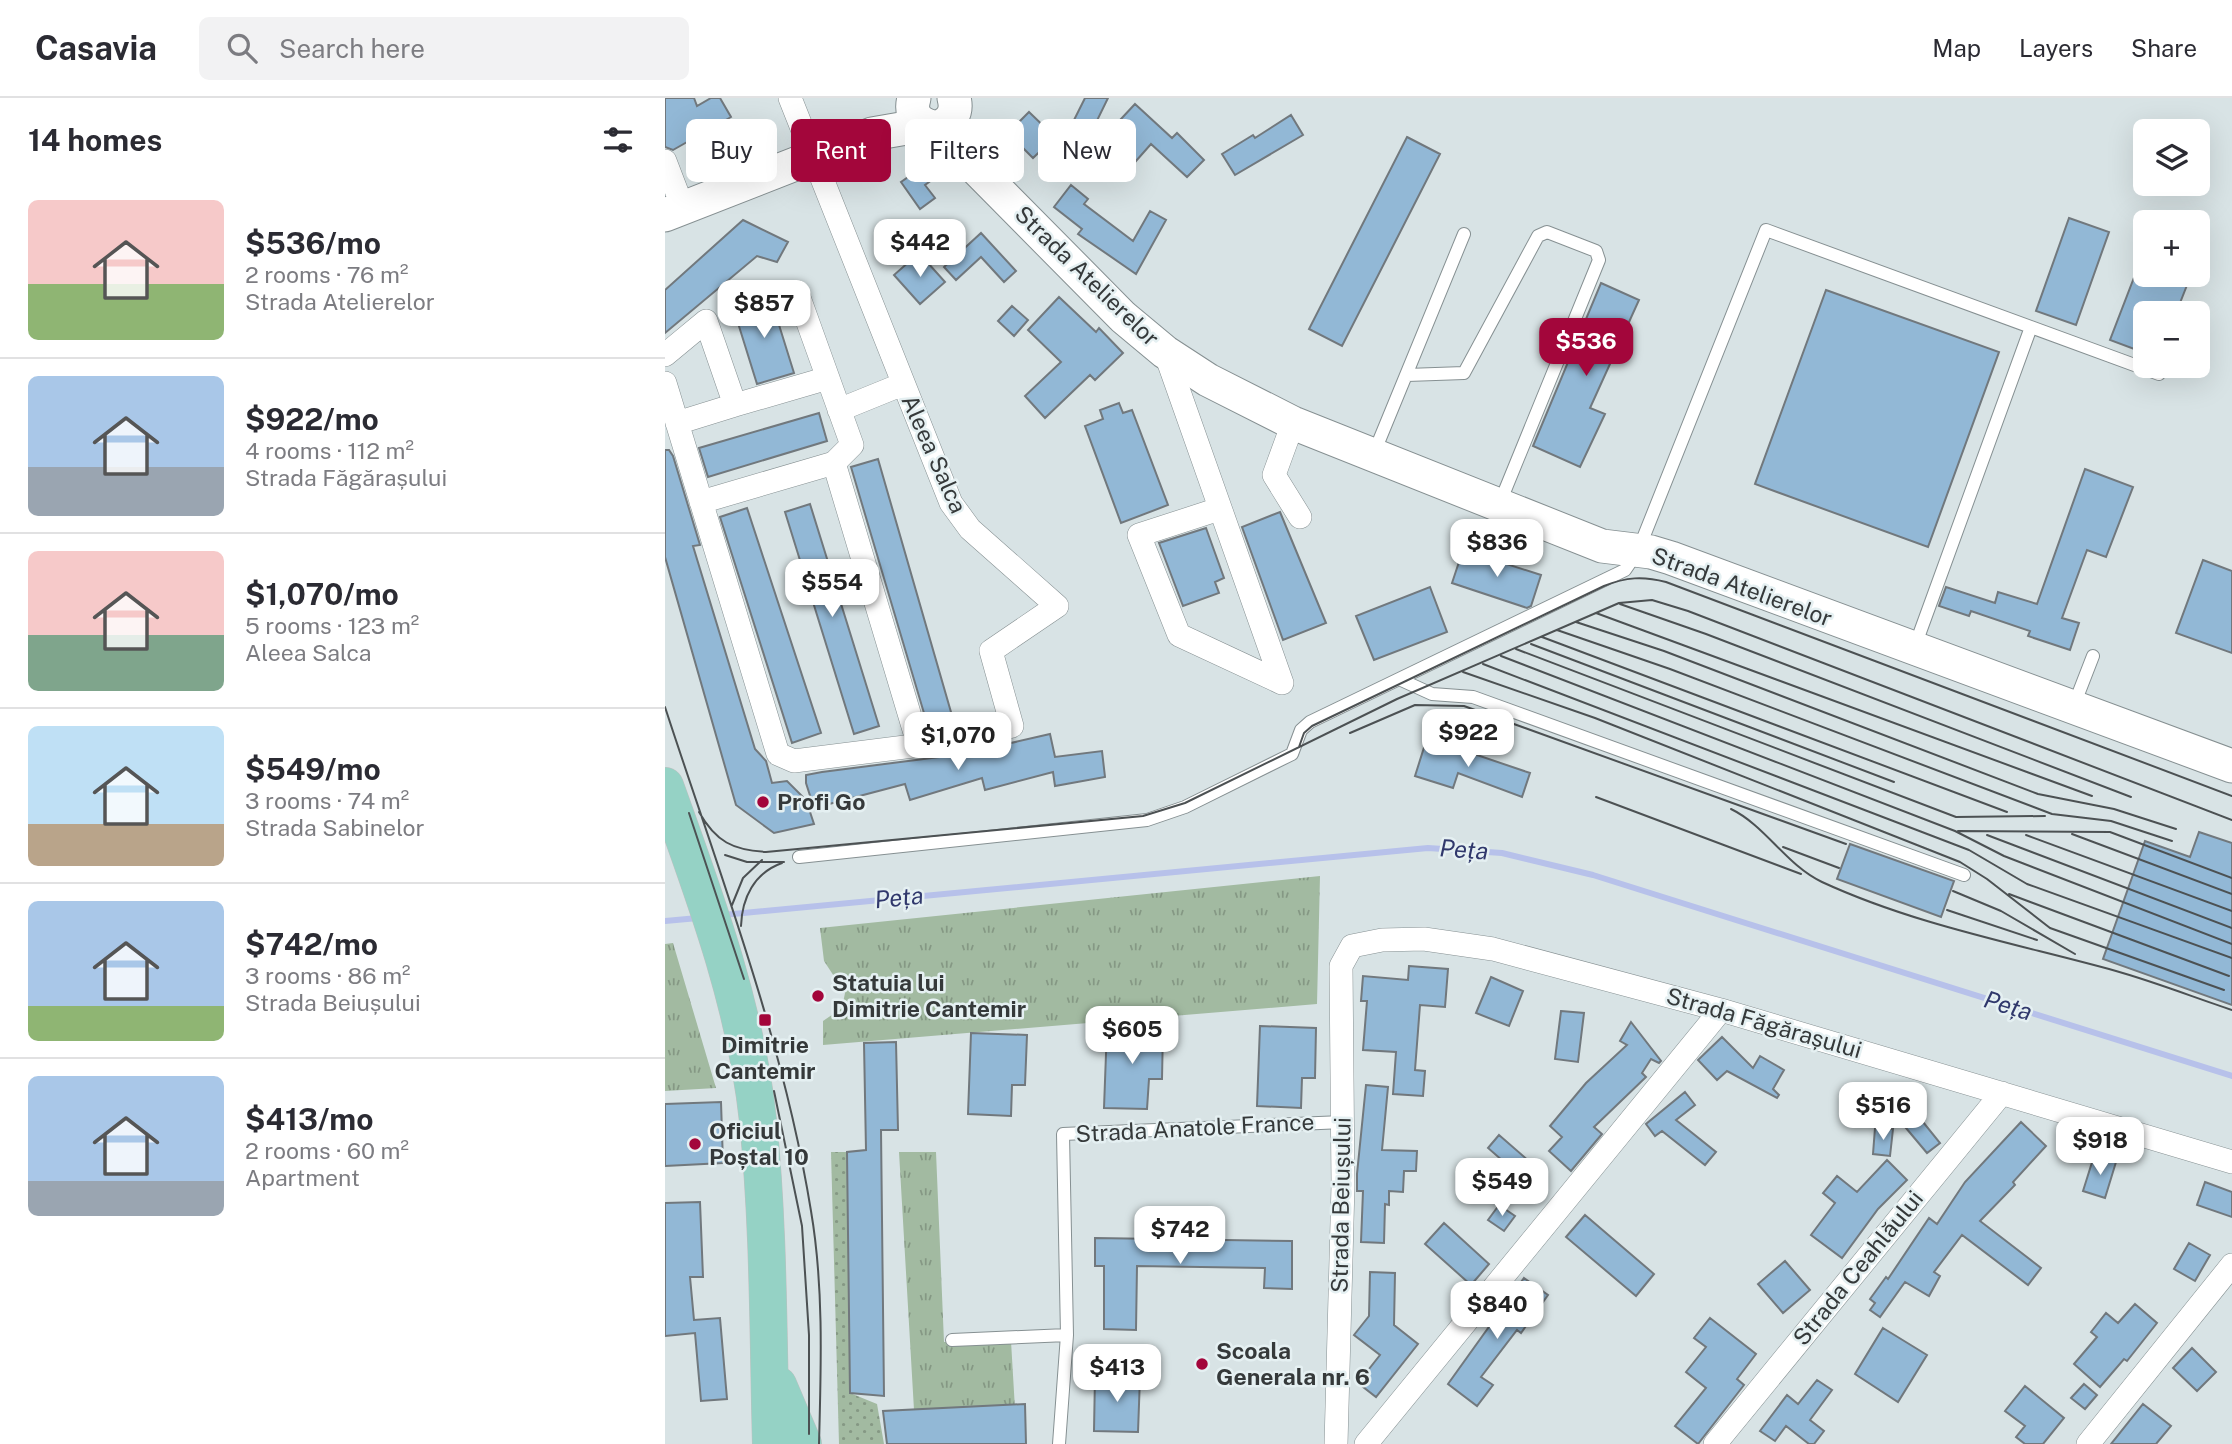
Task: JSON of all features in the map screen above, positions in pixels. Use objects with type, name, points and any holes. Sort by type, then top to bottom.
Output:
[{"type":"main road","points":[[891,126],[938,108]]},
{"type":"main road","name":"Strada Atelierelor","points":[[938,108],[969,160],[1123,317],[1165,352],[1208,380],[1293,423],[1602,547],[1671,558],[2232,766]]},
{"type":"main road","points":[[674,211],[791,167]]},
{"type":"main road","points":[[665,786],[731,983],[758,1121],[771,1444]]},
{"type":"main road","points":[[768,1354],[783,1404],[803,1444]]},
{"type":"street","name":"Aleea Salca","points":[[790,98],[799,119]]},
{"type":"street","points":[[665,161],[674,211]]},
{"type":"street","name":"Aleea Salca","points":[[665,383],[778,754],[794,761],[918,743],[953,741],[1012,726],[991,651],[1057,607],[960,517],[951,503],[824,182]]},
{"type":"street","points":[[701,502],[834,463],[852,445],[797,292]]},
{"type":"street","points":[[665,355],[706,321],[735,405]]},
{"type":"street","points":[[1165,352],[1282,683],[1179,635],[1139,535],[1219,509]]},
{"type":"street","points":[[677,423],[828,378]]},
{"type":"street","name":"Aleea Salca","points":[[839,410],[903,384]]},
{"type":"street","points":[[1293,423],[1274,475],[1300,517]]},
{"type":"street","points":[[834,463],[918,743]]},
{"type":"street","name":"Strada Făgărașului","points":[[1341,966],[1352,946],[1366,942],[1424,939],[1458,943],[1721,1010],[2232,1162]]},
{"type":"street","name":"Strada Beiușului","points":[[1336,1444],[1343,1122],[1341,966]]},
{"type":"street","points":[[1366,1444],[1721,1010]]},
{"type":"street","name":"Strada Ceahlăului","points":[[1715,1444],[2002,1093]]},
{"type":"street","points":[[2088,1444],[2232,1265]]},
{"type":"lane","points":[[799,857],[1110,825],[1164,816],[1292,754],[1304,725],[1625,570],[1638,551],[1766,230],[2133,364]]},
{"type":"lane","points":[[1407,375],[1464,373],[1538,236],[1547,232],[1596,251],[1599,260],[1499,506]]},
{"type":"lane","points":[[1373,456],[1464,234]]},
{"type":"lane","points":[[1914,650],[2031,327]]},
{"type":"lane","points":[[2074,707],[2092,656]]},
{"type":"lane","points":[[1399,679],[1431,694],[1473,697],[1964,875]]},
{"type":"lane","name":"Strada Anatole France","points":[[1059,1444],[1067,1335],[1063,1134],[1343,1122]]},
{"type":"lane","points":[[952,1339],[1067,1335]]},
{"type":"green space","points":[[1320,876],[1317,1004],[823,1045],[823,1021],[842,1008],[845,993],[824,961],[820,928]]},
{"type":"green space","points":[[673,943],[716,1088],[665,1091],[665,944]]},
{"type":"green space","points":[[831,1152],[847,1152],[850,1393],[877,1404],[884,1444],[839,1444]]},
{"type":"green space","points":[[899,1152],[936,1152],[944,1342],[1011,1341],[1015,1409],[914,1410]]},
{"type":"building","points":[[665,98],[694,98],[697,106],[711,98],[720,98],[731,117],[686,119],[686,143],[673,150],[665,147]]},
{"type":"building","points":[[1085,98],[1108,98],[1098,119],[1074,119]]},
{"type":"building","points":[[1135,104],[1172,138],[1177,133],[1204,160],[1187,177],[1151,144],[1136,161],[1136,119],[1121,119]]},
{"type":"building","points":[[1029,112],[1038,121],[1038,153],[1033,158],[1024,149],[1022,119]]},
{"type":"building","points":[[1291,115],[1303,135],[1235,175],[1222,154],[1253,135],[1255,138]]},
{"type":"building","points":[[1407,137],[1440,154],[1342,346],[1309,329]]},
{"type":"building","points":[[905,179],[905,182],[929,182],[925,185],[935,198],[920,209],[901,182]]},
{"type":"building","points":[[1071,185],[1088,199],[1084,204],[1133,241],[1150,211],[1166,220],[1136,274],[1078,234],[1082,229],[1054,207]]},
{"type":"building","points":[[2069,218],[2109,232],[2076,325],[2036,311]]},
{"type":"building","points":[[743,220],[788,242],[777,262],[757,256],[665,333],[665,290]]},
{"type":"building","points":[[981,233],[1016,271],[1004,282],[981,257],[956,280],[944,267]]},
{"type":"building","points":[[919,253],[945,282],[920,304],[894,275]]},
{"type":"building","points":[[2133,280],[2133,287],[2186,287],[2181,301],[2133,301],[2133,349],[2110,340]]},
{"type":"building","points":[[1601,283],[1639,300],[1590,408],[1605,414],[1580,467],[1533,446]]},
{"type":"building","points":[[1826,290],[1999,352],[1928,547],[1755,484]]},
{"type":"building","points":[[770,296],[794,373],[757,384],[733,307]]},
{"type":"building","points":[[1059,297],[1096,332],[1099,328],[1123,353],[1095,380],[1090,375],[1045,418],[1025,396],[1061,362],[1028,330]]},
{"type":"building","points":[[1012,306],[1028,320],[1014,336],[998,321]]},
{"type":"building","points":[[1119,403],[1123,413],[1132,410],[1168,505],[1121,523],[1085,426],[1103,419],[1100,410]]},
{"type":"building","points":[[819,413],[827,441],[708,477],[699,448]]},
{"type":"building","points":[[665,450],[669,450],[673,456],[700,545],[693,546],[755,749],[766,761],[772,783],[787,781],[806,800],[814,824],[774,833],[736,805],[665,557]]},
{"type":"building","points":[[878,459],[955,726],[929,730],[851,467]]},
{"type":"building","points":[[2085,469],[2133,487],[2106,557],[2087,550],[2062,618],[2079,623],[2070,650],[2028,636],[2030,631],[1971,611],[1969,616],[1939,606],[1946,587],[1995,603],[1998,592],[2037,604]]},
{"type":"building","points":[[810,504],[879,726],[854,734],[785,512]]},
{"type":"building","points":[[747,508],[821,733],[792,743],[720,517]]},
{"type":"building","points":[[1280,512],[1326,623],[1283,640],[1242,527]]},
{"type":"building","points":[[1206,528],[1224,578],[1215,582],[1219,593],[1183,606],[1159,543]]},
{"type":"building","points":[[1463,550],[1541,575],[1531,606],[1527,608],[1452,583]]},
{"type":"building","points":[[2203,560],[2232,571],[2232,653],[2176,633]]},
{"type":"building","points":[[1430,587],[1447,632],[1374,660],[1356,616]]},
{"type":"building","points":[[1050,734],[1055,757],[1102,751],[1105,777],[1055,786],[1053,772],[985,790],[982,778],[910,800],[905,784],[814,808],[806,783],[806,775],[963,754]]},
{"type":"building","points":[[1427,738],[1530,773],[1522,797],[1458,773],[1453,788],[1415,776]]},
{"type":"building","points":[[2199,832],[2232,843],[2232,1005],[2103,959],[2145,841],[2190,857]]},
{"type":"building","points":[[1850,844],[1954,881],[1941,917],[1837,879]]},
{"type":"building","points":[[1409,966],[1448,969],[1445,1007],[1420,1005],[1415,1070],[1425,1071],[1423,1096],[1393,1094],[1396,1052],[1363,1050],[1367,1001],[1361,1001],[1363,976],[1408,980]]},
{"type":"building","points":[[1491,977],[1523,991],[1509,1026],[1476,1013]]},
{"type":"building","points":[[1561,1011],[1584,1013],[1578,1062],[1555,1059]]},
{"type":"building","points":[[1631,1022],[1661,1061],[1659,1063],[1651,1059],[1642,1073],[1646,1077],[1594,1127],[1602,1134],[1571,1171],[1549,1151],[1562,1137],[1550,1126],[1586,1083],[1627,1045],[1620,1041]]},
{"type":"building","points":[[1260,1026],[1316,1028],[1315,1078],[1302,1078],[1301,1108],[1257,1106]]},
{"type":"building","points":[[1107,1027],[1163,1029],[1162,1079],[1149,1079],[1147,1109],[1104,1108]]},
{"type":"building","points":[[971,1033],[1027,1035],[1025,1085],[1012,1085],[1011,1116],[968,1114]]},
{"type":"building","points":[[1722,1037],[1753,1068],[1760,1056],[1784,1070],[1773,1089],[1779,1095],[1777,1098],[1727,1071],[1717,1080],[1698,1060]]},
{"type":"building","points":[[896,1042],[898,1130],[881,1130],[884,1396],[850,1393],[847,1152],[866,1150],[864,1043]]},
{"type":"building","points":[[1366,1085],[1388,1087],[1382,1150],[1417,1151],[1416,1171],[1404,1171],[1403,1192],[1389,1191],[1389,1205],[1385,1204],[1384,1243],[1361,1242],[1363,1191],[1357,1191],[1357,1174]]},
{"type":"building","points":[[1869,1086],[1883,1092],[1869,1123],[1855,1117]]},
{"type":"building","points":[[1685,1092],[1695,1105],[1676,1120],[1716,1152],[1705,1165],[1662,1131],[1655,1136],[1646,1124]]},
{"type":"building","points":[[721,1102],[723,1163],[665,1166],[665,1104]]},
{"type":"building","points":[[1919,1117],[1940,1143],[1927,1153],[1906,1128]]},
{"type":"building","points":[[2021,1122],[2046,1146],[2013,1182],[2015,1185],[1980,1221],[2041,1268],[2028,1285],[1962,1235],[1934,1272],[1940,1276],[1929,1296],[1905,1282],[1880,1317],[1870,1310],[1875,1303],[1870,1299],[1886,1277],[1888,1279],[1929,1218],[1937,1224],[1965,1182]]},
{"type":"building","points":[[1875,1128],[1893,1129],[1890,1156],[1873,1154]]},
{"type":"building","points":[[1499,1135],[1538,1169],[1527,1182],[1488,1148]]},
{"type":"building","points":[[2094,1156],[2116,1162],[2105,1198],[2083,1191]]},
{"type":"building","points":[[1887,1160],[1907,1180],[1878,1209],[1842,1258],[1811,1235],[1835,1203],[1823,1193],[1837,1176],[1857,1192]]},
{"type":"building","points":[[2205,1182],[2232,1192],[2232,1217],[2197,1205]]},
{"type":"building","points":[[700,1202],[703,1277],[690,1277],[694,1320],[720,1318],[727,1399],[701,1401],[695,1333],[665,1336],[665,1203]]},
{"type":"building","points":[[1499,1205],[1515,1216],[1504,1231],[1488,1220]]},
{"type":"building","points":[[1585,1215],[1654,1274],[1636,1296],[1566,1237]]},
{"type":"building","points":[[1444,1223],[1489,1264],[1471,1285],[1425,1244]]},
{"type":"building","points":[[1095,1238],[1292,1241],[1292,1289],[1264,1288],[1265,1268],[1137,1266],[1136,1330],[1104,1329],[1104,1266],[1095,1266]]},
{"type":"building","points":[[2189,1243],[2210,1255],[2195,1281],[2174,1269]]},
{"type":"building","points":[[1785,1261],[1810,1290],[1783,1313],[1758,1284]]},
{"type":"building","points":[[1370,1272],[1395,1273],[1394,1325],[1418,1344],[1376,1397],[1358,1383],[1380,1355],[1354,1335],[1369,1316]]},
{"type":"building","points":[[1524,1278],[1548,1295],[1521,1333],[1517,1330],[1481,1377],[1493,1385],[1477,1406],[1448,1384]]},
{"type":"building","points":[[2135,1304],[2157,1323],[2127,1361],[2124,1359],[2100,1387],[2074,1364],[2097,1337],[2091,1332],[2106,1313],[2118,1323]]},
{"type":"building","points":[[1710,1318],[1756,1354],[1737,1379],[1744,1385],[1698,1444],[1675,1426],[1706,1388],[1686,1372],[1706,1347],[1694,1338]]},
{"type":"building","points":[[1883,1328],[1927,1355],[1898,1402],[1855,1374]]},
{"type":"building","points":[[2192,1348],[2216,1372],[2197,1391],[2173,1368]]},
{"type":"building","points":[[1095,1376],[1140,1377],[1138,1432],[1094,1431]]},
{"type":"building","points":[[1817,1380],[1832,1390],[1810,1420],[1824,1431],[1814,1444],[1809,1444],[1786,1426],[1775,1441],[1760,1431],[1787,1395],[1798,1404]]},
{"type":"building","points":[[2084,1384],[2097,1395],[2085,1409],[2071,1398]]},
{"type":"building","points":[[2025,1386],[2064,1418],[2043,1444],[2025,1444],[2016,1437],[2025,1426],[2005,1411]]},
{"type":"building","points":[[1025,1404],[1026,1444],[887,1444],[883,1411]]},
{"type":"building","points":[[2143,1404],[2171,1426],[2156,1444],[2111,1444]]},
{"type":"waterway","name":"Peța","points":[[723,915],[1428,848],[1502,853],[1593,875],[2232,1076]]},
{"type":"waterway","name":"Peța","points":[[665,921],[698,918]]},
{"type":"tram line","points":[[1299,747],[1304,733],[1312,726],[1604,586],[1627,579],[1642,578],[1666,582],[2232,796]]},
{"type":"tram line","points":[[699,812],[712,831],[726,842],[744,849],[766,852],[1143,816],[1185,803],[1397,699],[1619,603],[1652,600],[1688,611],[2232,820]]},
{"type":"tram line","points":[[1620,604],[1706,634],[2131,797]]},
{"type":"tram line","points":[[1596,613],[2092,796]]},
{"type":"tram line","points":[[1576,622],[1664,651],[2038,794],[2114,809],[2176,829]]},
{"type":"tram line","points":[[1557,630],[1670,669],[2052,814],[2111,821],[2172,841]]},
{"type":"tram line","points":[[1542,637],[2007,812]]},
{"type":"tram line","points":[[1531,644],[1894,782]]},
{"type":"tram line","points":[[1516,649],[1956,817],[2045,816]]},
{"type":"tram line","points":[[1501,656],[1955,831],[2004,856],[2232,944]]},
{"type":"tram line","points":[[1483,664],[1969,850],[2027,884],[2232,958]]},
{"type":"tram line","points":[[1463,672],[1595,718],[1960,862],[1987,879],[2050,928],[2224,990]]},
{"type":"tram line","points":[[1350,733],[1415,705],[1464,706],[1846,844]]},
{"type":"tram line","points":[[665,707],[748,956],[799,1146],[818,1269],[821,1327],[819,1444]]},
{"type":"tram line","points":[[1596,797],[1801,874]]},
{"type":"tram line","points":[[1731,809],[1755,825],[1809,875],[1857,897],[1930,922],[2131,975],[2232,1010]]},
{"type":"tram line","points":[[689,813],[744,979]]},
{"type":"tram line","points":[[1958,831],[2110,832],[2232,878]]},
{"type":"tram line","points":[[2072,834],[2232,894]]},
{"type":"tram line","points":[[1987,835],[2232,928]]},
{"type":"tram line","points":[[2026,835],[2232,911]]},
{"type":"tram line","points":[[1783,847],[1839,868]]},
{"type":"tram line","points":[[725,855],[747,862],[784,862]]},
{"type":"tram line","points":[[732,905],[743,878],[762,860]]},
{"type":"tram line","points":[[741,926],[744,906],[751,888],[764,873],[782,863]]},
{"type":"tram line","points":[[1953,891],[2001,911],[2075,954]]},
{"type":"tram line","points":[[2009,894],[2229,976]]},
{"type":"tram line","points":[[1947,910],[2037,940]]},
{"type":"tram line","points":[[774,1091],[802,1226],[809,1335],[809,1434]]},
{"type":"place","name":"Profi Go","points":[[763,802]]},
{"type":"place","name":"Statuia lui Dimitrie Cantemir","points":[[818,996]]},
{"type":"place","name":"Dimitrie Cantemir","points":[[765,1020]]},
{"type":"place","name":"Oficiul Poștal 10","points":[[695,1144]]},
{"type":"place","name":"Scoala Generala nr. 6","points":[[1202,1364]]}]
